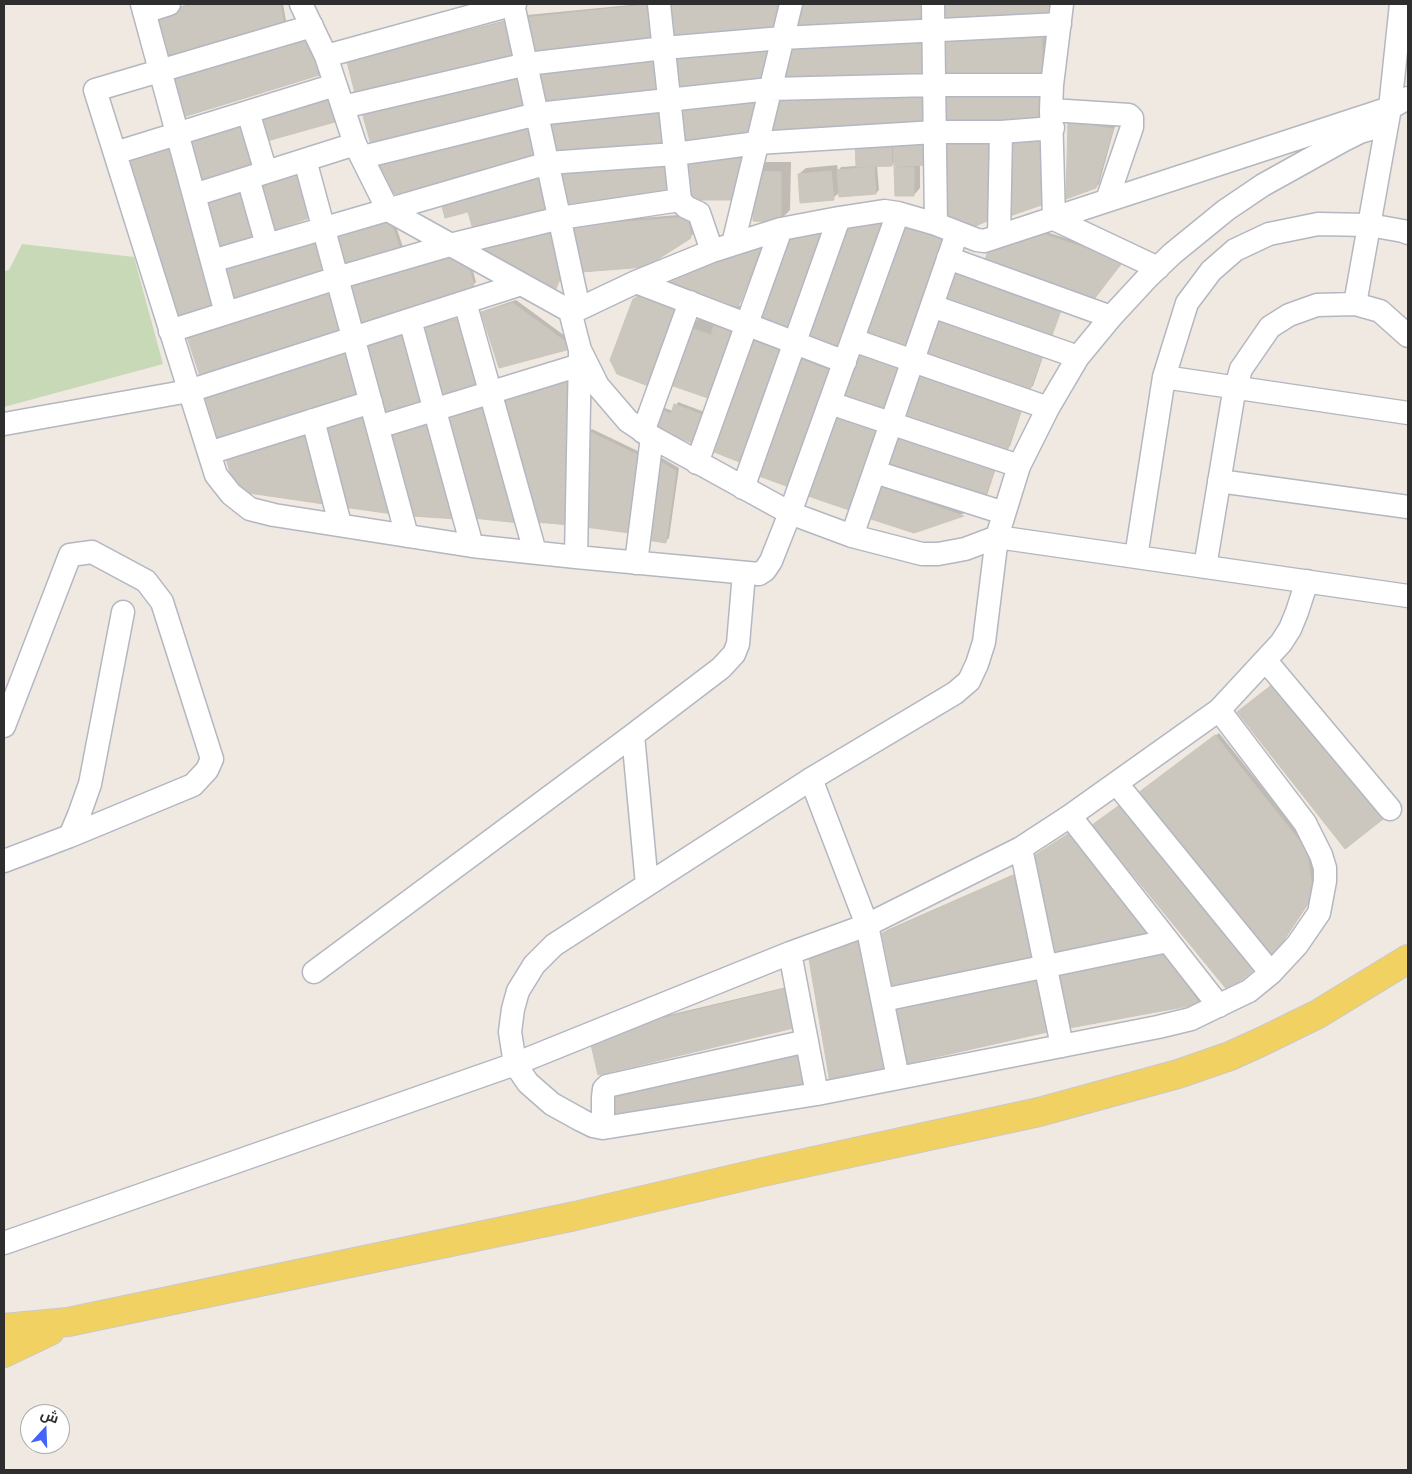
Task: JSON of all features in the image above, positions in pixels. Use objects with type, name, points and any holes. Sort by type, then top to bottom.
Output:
[{"type":"main road","points":[[4,1328],[68,1322],[575,1216],[764,1172],[1040,1112],[1178,1074],[1230,1056],[1318,1014],[1358,992],[1408,959]]},
{"type":"main road","points":[[4,1353],[68,1322]]},
{"type":"street","points":[[168,4],[143,8],[226,312]]},
{"type":"street","points":[[301,4],[326,56],[359,151],[388,210],[521,284],[575,310]]},
{"type":"street","points":[[326,56],[514,4],[560,218],[575,310],[580,357],[576,557]]},
{"type":"street","points":[[660,4],[680,200],[686,207],[699,213],[723,247]]},
{"type":"street","points":[[723,247],[757,144],[791,4]]},
{"type":"street","points":[[933,4],[936,224]]},
{"type":"street","points":[[1355,304],[1369,225],[1399,107],[1401,4]]},
{"type":"street","points":[[343,107],[526,64],[664,48],[782,38],[933,30],[1061,14],[1052,85],[1054,219]]},
{"type":"street","points":[[312,26],[95,90],[216,476],[231,494],[250,509],[274,515],[472,546],[759,574],[765,570],[771,561],[790,512],[898,213]]},
{"type":"street","points":[[115,153],[336,85]]},
{"type":"street","points":[[194,195],[305,160],[359,151],[538,114],[770,90],[934,85],[1052,85]]},
{"type":"street","points":[[575,310],[636,282],[723,247],[782,229],[839,218],[884,211],[898,213],[984,241],[1399,107]]},
{"type":"street","points":[[1219,710],[1305,823],[1321,855],[1325,868],[1325,881],[1318,913],[1297,944],[1271,973],[1249,991],[1191,1019],[817,1094],[603,1128],[580,1120],[552,1104],[528,1083],[515,1064],[510,1032],[511,1019],[518,991],[534,965],[554,945],[811,779],[955,693],[969,681],[984,642],[997,537],[1019,466],[1048,408],[1078,358],[1111,317],[1172,254],[1226,210],[1263,185],[1360,132],[1399,107]]},
{"type":"street","points":[[248,112],[267,245]]},
{"type":"street","points":[[212,261],[548,163],[675,154],[757,144],[934,132],[1001,132],[1052,119],[1128,115],[1132,118],[1132,126],[1107,200]]},
{"type":"street","points":[[999,235],[1001,132]]},
{"type":"street","points":[[305,160],[407,536]]},
{"type":"street","points":[[170,331],[226,312],[450,245],[560,218],[680,200]]},
{"type":"street","points":[[744,488],[839,218]]},
{"type":"street","points":[[1054,219],[1158,268]]},
{"type":"street","points":[[1136,557],[1164,377],[1187,303],[1210,270],[1235,250],[1270,234],[1318,224],[1369,225],[1408,233]]},
{"type":"street","points":[[697,463],[782,229]]},
{"type":"street","points":[[852,536],[957,233]]},
{"type":"street","points":[[948,258],[1111,317]]},
{"type":"street","points":[[636,282],[845,362]]},
{"type":"street","points":[[4,424],[189,391],[521,284]]},
{"type":"street","points":[[465,302],[535,552]]},
{"type":"street","points":[[636,563],[647,434],[690,302]]},
{"type":"street","points":[[1205,567],[1236,388],[1241,369],[1270,326],[1289,315],[1317,304],[1355,304],[1380,311],[1408,336]]},
{"type":"street","points":[[932,306],[1078,358]]},
{"type":"street","points":[[410,320],[472,546]]},
{"type":"street","points":[[853,340],[1048,408]]},
{"type":"street","points":[[378,427],[490,392],[580,357]]},
{"type":"street","points":[[580,357],[598,386],[628,421],[647,434],[697,463],[790,512],[852,536],[922,554],[938,554],[965,549],[997,537],[1307,582],[1407,592]]},
{"type":"street","points":[[1164,377],[1408,413]]},
{"type":"street","points":[[209,453],[371,402]]},
{"type":"street","points":[[830,403],[1019,466]]},
{"type":"street","points":[[313,420],[340,524]]},
{"type":"street","points":[[874,472],[1004,512]]},
{"type":"street","points":[[1220,480],[1408,507]]},
{"type":"street","points":[[4,726],[70,555],[92,552],[146,581],[162,602],[212,759],[208,770],[193,785],[4,861]]},
{"type":"street","points":[[314,972],[721,668],[734,654],[738,644],[744,573]]},
{"type":"street","points":[[4,1243],[515,1064],[790,953],[867,925],[1021,848],[1117,784],[1219,710],[1281,643],[1290,629],[1307,582]]},
{"type":"street","points":[[70,836],[90,784],[123,612]]},
{"type":"street","points":[[1266,660],[1390,809]]},
{"type":"street","points":[[632,735],[647,885]]},
{"type":"street","points":[[811,779],[867,925],[898,1078]]},
{"type":"street","points":[[1117,784],[1271,973]]},
{"type":"street","points":[[1070,816],[1219,1006]]},
{"type":"street","points":[[1021,848],[1062,1046]]},
{"type":"street","points":[[883,1000],[1168,941]]},
{"type":"street","points":[[790,953],[817,1094]]},
{"type":"street","points":[[603,1128],[603,1097],[604,1089],[607,1086],[807,1041]]},
{"type":"green space","points":[[22,244],[134,257],[163,364],[4,407],[4,271],[9,270]]},
{"type":"building","points":[[195,4],[280,4],[285,30],[163,65],[149,17]]},
{"type":"building","points":[[655,4],[658,42],[532,58],[523,18]]},
{"type":"building","points":[[666,4],[782,4],[775,33],[669,42]]},
{"type":"building","points":[[803,4],[924,4],[925,24],[796,33]]},
{"type":"building","points":[[941,4],[1050,4],[1050,17],[941,20]]},
{"type":"building","points":[[508,21],[518,57],[356,97],[347,62]]},
{"type":"building","points":[[314,34],[326,73],[180,118],[167,76]]},
{"type":"building","points":[[945,36],[1042,36],[1042,76],[945,76]]},
{"type":"building","points":[[925,37],[927,79],[782,81],[792,46]]},
{"type":"building","points":[[771,48],[763,84],[677,94],[672,53]]},
{"type":"building","points":[[660,54],[665,95],[543,109],[535,70]]},
{"type":"building","points":[[522,70],[530,108],[372,148],[361,109]]},
{"type":"building","points":[[1043,89],[1044,125],[947,127],[946,91]]},
{"type":"building","points":[[928,94],[929,128],[769,135],[776,96]]},
{"type":"building","points":[[335,96],[342,120],[267,141],[260,117]]},
{"type":"building","points":[[760,98],[748,141],[682,147],[678,108]]},
{"type":"building","points":[[663,109],[667,148],[553,159],[549,120]]},
{"type":"building","points":[[246,121],[259,166],[198,184],[185,139]]},
{"type":"building","points":[[532,121],[540,158],[395,194],[386,185],[376,160]]},
{"type":"building","points":[[1068,122],[1113,129],[1096,188],[1066,199]]},
{"type":"building","points":[[1052,133],[1050,202],[1007,217],[1007,135]]},
{"type":"building","points":[[992,136],[992,219],[973,227],[947,221],[945,139]]},
{"type":"building","points":[[929,137],[930,165],[894,166],[893,138]]},
{"type":"building","points":[[891,138],[892,166],[856,167],[855,139]]},
{"type":"building","points":[[169,143],[218,310],[175,322],[127,155]]},
{"type":"building","points":[[746,158],[736,200],[687,200],[687,161]]},
{"type":"building","points":[[671,160],[675,197],[563,208],[558,171]]},
{"type":"building","points":[[297,167],[312,217],[270,232],[256,181]]},
{"type":"building","points":[[874,167],[876,194],[839,197],[837,170]]},
{"type":"building","points":[[894,167],[914,167],[914,196],[895,196]]},
{"type":"building","points":[[754,171],[781,172],[781,222],[753,221],[753,213],[747,213]]},
{"type":"building","points":[[831,171],[834,200],[800,203],[798,174]]},
{"type":"building","points":[[543,172],[554,212],[474,233],[468,212],[445,218],[440,199]]},
{"type":"building","points":[[244,185],[260,239],[217,252],[200,198]]},
{"type":"building","points":[[389,217],[401,251],[346,269],[335,235]]},
{"type":"building","points":[[688,217],[691,238],[646,267],[581,272],[574,226]]},
{"type":"building","points":[[905,222],[947,238],[906,348],[864,332]]},
{"type":"building","points":[[889,223],[842,351],[805,338],[845,228]]},
{"type":"building","points":[[555,227],[566,266],[554,293],[476,247]]},
{"type":"building","points":[[1037,232],[1119,259],[1121,264],[1092,302],[984,263],[989,248]]},
{"type":"building","points":[[825,233],[789,330],[758,318],[789,236]]},
{"type":"building","points":[[319,240],[329,273],[231,302],[221,269]]},
{"type":"building","points":[[762,244],[738,307],[663,279]]},
{"type":"building","points":[[449,253],[470,270],[474,286],[461,297],[362,328],[349,281]]},
{"type":"building","points":[[955,269],[1062,308],[1051,338],[944,299]]},
{"type":"building","points":[[329,290],[342,336],[201,379],[186,334]]},
{"type":"building","points":[[647,292],[682,305],[651,387],[617,374],[610,360],[633,299]]},
{"type":"building","points":[[513,303],[574,348],[499,368],[481,312]]},
{"type":"building","points":[[717,316],[742,325],[714,400],[667,384],[688,327],[711,335]]},
{"type":"building","points":[[939,317],[1043,354],[1030,390],[926,353]]},
{"type":"building","points":[[463,318],[482,388],[440,399],[420,329]]},
{"type":"building","points":[[406,335],[426,403],[385,415],[365,347]]},
{"type":"building","points":[[751,340],[785,353],[742,463],[709,450]]},
{"type":"building","points":[[858,350],[903,365],[885,414],[841,398]]},
{"type":"building","points":[[348,353],[362,398],[219,442],[205,397]]},
{"type":"building","points":[[800,359],[833,372],[789,487],[756,475]]},
{"type":"building","points":[[919,374],[1021,410],[1007,451],[905,415]]},
{"type":"building","points":[[568,380],[570,525],[535,522],[503,398]]},
{"type":"building","points":[[486,402],[519,523],[473,518],[442,415]]},
{"type":"building","points":[[674,404],[705,416],[695,444],[651,427],[658,409],[671,414]]},
{"type":"building","points":[[366,412],[393,514],[343,507],[322,424]]},
{"type":"building","points":[[836,413],[877,426],[849,510],[808,496]]},
{"type":"building","points":[[429,420],[457,519],[411,516],[389,432]]},
{"type":"building","points":[[588,431],[640,456],[630,533],[585,527]]},
{"type":"building","points":[[307,434],[324,504],[235,491],[226,458]]},
{"type":"building","points":[[899,435],[995,468],[984,499],[889,466]]},
{"type":"building","points":[[658,460],[676,471],[666,543],[647,540]]},
{"type":"building","points":[[882,487],[964,516],[914,533],[871,519]]},
{"type":"building","points":[[1278,680],[1387,816],[1345,849],[1237,712]]},
{"type":"building","points":[[1215,735],[1307,850],[1313,896],[1272,958],[1134,796]]},
{"type":"building","points":[[1121,804],[1255,969],[1228,991],[1092,825]]},
{"type":"building","points":[[1071,832],[1149,933],[1055,959],[1035,855]]},
{"type":"building","points":[[1016,874],[1035,957],[892,985],[882,933]]},
{"type":"building","points":[[861,940],[888,1070],[830,1083],[809,959]]},
{"type":"building","points":[[1163,951],[1200,1004],[1069,1028],[1057,973]]},
{"type":"building","points":[[1042,975],[1052,1031],[905,1064],[897,1008]]},
{"type":"building","points":[[784,989],[794,1028],[598,1075],[589,1036]]},
{"type":"building","points":[[803,1054],[808,1087],[614,1123],[611,1091]]}]
